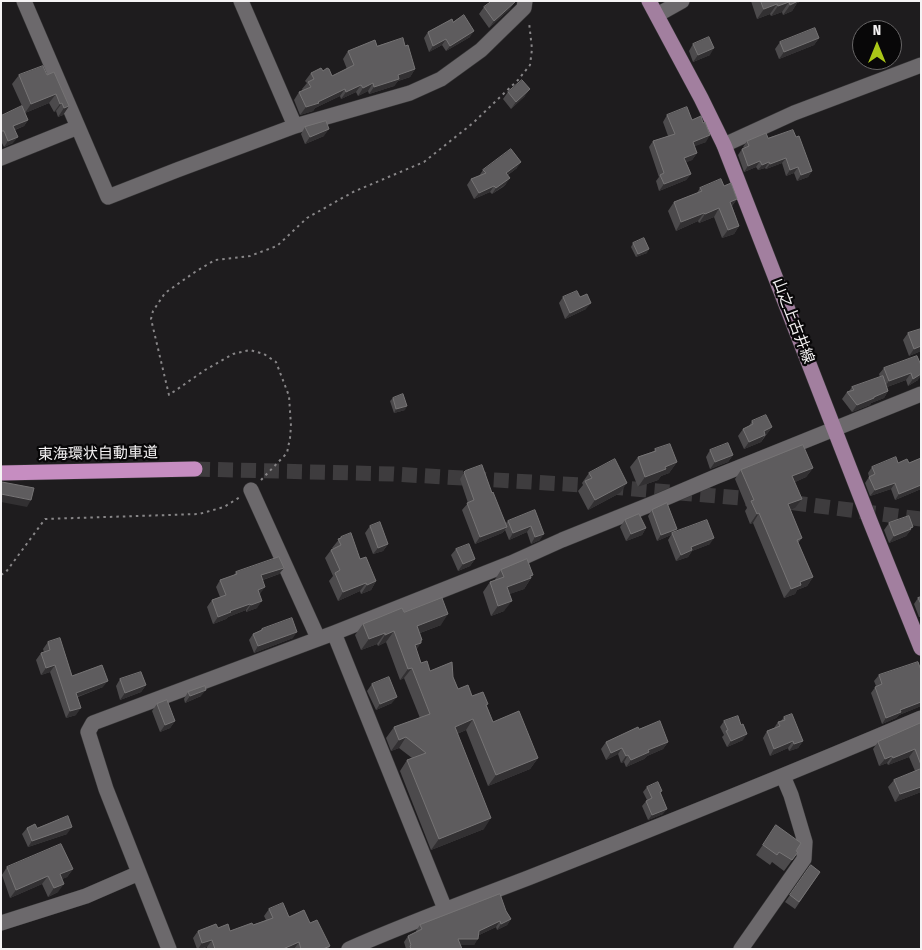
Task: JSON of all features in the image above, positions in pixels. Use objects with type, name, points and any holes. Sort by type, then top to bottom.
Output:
[{"type":"highway","name":"東海環状自動車道","points":[[1,473],[195,469]]},
{"type":"main road","name":"山之上古井線","points":[[648,1],[701,98],[724,145],[921,648]]},
{"type":"street","points":[[24,1],[108,197],[295,126],[410,93],[441,79],[481,50],[524,5]]},
{"type":"street","points":[[241,1],[295,126]]},
{"type":"street","points":[[657,15],[682,1]]},
{"type":"street","points":[[724,145],[794,113],[921,64]]},
{"type":"street","points":[[1,158],[78,128]]},
{"type":"street","points":[[168,949],[106,789],[88,732],[93,723],[334,633],[921,394]]},
{"type":"street","points":[[251,490],[318,638]]},
{"type":"street","points":[[334,633],[445,909]]},
{"type":"street","points":[[349,949],[445,909],[528,878],[783,776],[921,718]]},
{"type":"street","points":[[741,949],[804,859],[805,842],[791,795],[783,776]]},
{"type":"street","points":[[1,923],[86,896],[139,873]]},
{"type":"path","points":[[1,575],[6,572],[45,519],[199,514],[224,507],[251,490],[287,453],[291,426],[289,396],[276,362],[264,354],[250,350],[233,354],[204,370],[170,395],[151,319],[153,311],[165,293],[215,260],[250,256],[277,246],[307,218],[353,192],[424,162],[473,123],[518,80],[530,65],[532,49],[524,5]]},
{"type":"building","points":[[492,1],[515,2],[494,21],[484,7]]},
{"type":"building","points":[[761,1],[798,1],[790,5],[789,2],[764,9]]},
{"type":"building","points":[[464,15],[474,31],[450,46],[446,39],[433,46],[428,32],[452,19],[453,22]]},
{"type":"building","points":[[815,28],[819,38],[784,52],[780,42]]},
{"type":"building","points":[[709,37],[714,48],[698,55],[693,44]]},
{"type":"building","points":[[403,38],[405,46],[408,45],[415,69],[398,75],[399,79],[374,87],[373,83],[363,88],[361,85],[346,92],[345,89],[319,103],[306,107],[299,92],[311,87],[308,82],[314,79],[311,73],[321,68],[323,71],[327,68],[332,76],[354,65],[348,51],[375,40],[377,46]]},
{"type":"building","points":[[43,66],[47,75],[54,72],[69,106],[64,108],[56,94],[31,104],[19,75]]},
{"type":"building","points":[[522,80],[530,89],[516,102],[508,92]]},
{"type":"building","points":[[22,106],[28,120],[13,126],[18,137],[8,141],[4,131],[1,130],[1,116]]},
{"type":"building","points":[[687,107],[692,120],[701,116],[710,135],[693,142],[697,153],[684,158],[691,174],[664,184],[660,175],[664,173],[653,141],[675,134],[667,115]]},
{"type":"building","points":[[326,121],[329,129],[310,137],[305,127]]},
{"type":"building","points":[[793,130],[796,137],[799,136],[812,171],[801,175],[798,167],[790,170],[786,158],[770,164],[769,162],[762,165],[760,161],[748,166],[742,149],[749,146],[747,141],[766,133],[768,138]]},
{"type":"building","points":[[511,149],[521,162],[506,173],[510,178],[496,188],[494,186],[479,193],[471,179],[486,173],[483,170]]},
{"type":"building","points":[[721,179],[724,186],[731,183],[737,199],[730,202],[739,226],[728,230],[719,208],[681,222],[674,202],[702,191],[700,188]]},
{"type":"building","points":[[644,238],[649,249],[638,254],[633,243]]},
{"type":"building","points":[[577,291],[580,297],[587,294],[591,303],[570,313],[563,297]]},
{"type":"building","points":[[921,329],[921,346],[914,349],[908,333]]},
{"type":"building","points":[[917,356],[921,365],[921,374],[913,379],[911,373],[889,381],[884,368]]},
{"type":"building","points":[[883,376],[888,391],[874,398],[857,405],[847,392],[854,390],[852,387]]},
{"type":"building","points":[[403,394],[407,406],[396,409],[393,398]]},
{"type":"building","points":[[766,415],[772,427],[764,431],[765,435],[749,442],[743,429],[753,424],[752,421]]},
{"type":"building","points":[[728,443],[733,455],[715,462],[710,450]]},
{"type":"building","points":[[670,444],[677,462],[665,467],[666,469],[645,477],[638,457]]},
{"type":"building","points":[[803,445],[813,468],[792,476],[802,499],[788,504],[802,538],[797,540],[813,577],[800,582],[801,585],[791,589],[759,513],[757,514],[751,501],[754,500],[741,470]]},
{"type":"building","points":[[896,457],[898,463],[907,459],[909,463],[921,458],[921,485],[899,494],[895,483],[875,490],[869,477],[875,474],[872,467]]},
{"type":"building","points":[[615,459],[627,483],[595,500],[585,481],[592,478],[589,473]]},
{"type":"building","points":[[482,465],[507,527],[480,537],[467,503],[474,500],[464,472]]},
{"type":"building","points":[[2,482],[34,488],[31,500],[1,494]]},
{"type":"building","points":[[667,503],[677,529],[661,535],[652,510]]},
{"type":"building","points":[[535,510],[544,534],[535,537],[531,526],[513,533],[508,521]]},
{"type":"building","points":[[639,514],[646,528],[631,534],[625,520]]},
{"type":"building","points":[[909,516],[913,527],[894,536],[889,523]]},
{"type":"building","points":[[707,520],[714,538],[691,547],[692,550],[681,555],[672,533]]},
{"type":"building","points":[[380,522],[388,544],[378,548],[370,526]]},
{"type":"building","points":[[351,533],[360,559],[366,557],[376,581],[343,592],[335,573],[340,570],[331,550],[341,545],[338,539]]},
{"type":"building","points":[[469,544],[475,559],[463,564],[456,549]]},
{"type":"building","points":[[279,557],[284,568],[261,575],[265,587],[258,590],[262,601],[230,611],[218,617],[212,600],[226,595],[220,580],[237,574],[236,572]]},
{"type":"building","points":[[527,559],[533,575],[530,576],[531,578],[507,587],[512,601],[498,606],[490,582],[504,577],[501,570]]},
{"type":"building","points":[[442,598],[448,614],[417,626],[422,640],[421,643],[415,645],[421,663],[427,661],[430,671],[452,662],[453,677],[458,689],[468,685],[472,696],[483,692],[493,722],[519,711],[538,758],[496,775],[473,719],[455,727],[491,818],[439,839],[407,760],[426,753],[406,737],[399,740],[394,727],[430,714],[412,668],[408,669],[394,631],[369,639],[363,624],[402,608],[404,612]]},
{"type":"building","points":[[292,618],[297,632],[258,646],[253,634]]},
{"type":"building","points":[[60,638],[72,676],[102,665],[108,681],[76,693],[81,708],[70,711],[55,665],[46,668],[41,653],[50,650],[48,642]]},
{"type":"building","points":[[918,662],[921,670],[921,702],[886,718],[875,687],[882,684],[879,675]]},
{"type":"building","points":[[141,672],[146,685],[125,693],[120,679]]},
{"type":"building","points":[[389,677],[397,697],[380,704],[372,684]]},
{"type":"building","points":[[205,686],[206,690],[190,696],[188,692]]},
{"type":"building","points":[[167,700],[175,721],[165,725],[157,704]]},
{"type":"building","points":[[792,714],[803,741],[794,744],[793,741],[774,749],[767,731],[780,726],[778,722],[785,720],[784,717]]},
{"type":"building","points":[[738,716],[747,734],[731,741],[724,721]]},
{"type":"building","points":[[660,721],[668,742],[648,750],[649,752],[631,760],[628,755],[626,756],[622,748],[611,753],[606,742],[638,727],[639,729]]},
{"type":"building","points":[[921,723],[921,765],[915,749],[893,758],[892,756],[885,759],[878,742]]},
{"type":"building","points":[[921,769],[921,787],[900,794],[894,780]]},
{"type":"building","points":[[658,782],[667,809],[652,815],[646,801],[652,798],[647,787]]},
{"type":"building","points":[[68,816],[72,827],[32,841],[27,828],[35,824],[37,828]]},
{"type":"building","points":[[776,825],[801,843],[796,851],[798,852],[792,860],[779,852],[777,855],[763,845]]},
{"type":"building","points":[[61,844],[73,869],[60,874],[64,884],[54,888],[48,876],[16,890],[7,867]]},
{"type":"building","points":[[811,865],[820,872],[799,902],[790,895]]},
{"type":"building","points":[[500,894],[511,919],[501,924],[500,921],[479,931],[478,939],[458,939],[462,949],[411,949],[408,936],[422,929],[420,925]]},
{"type":"building","points":[[283,903],[289,917],[304,910],[310,923],[317,920],[330,946],[323,949],[301,949],[299,942],[283,949],[215,949],[212,940],[202,943],[198,931],[216,924],[218,928],[228,924],[230,931],[252,923],[253,925],[273,918],[269,909]]},
{"type":"tunnel","points":[[195,469],[393,474],[599,486],[787,502],[921,519]]}]
